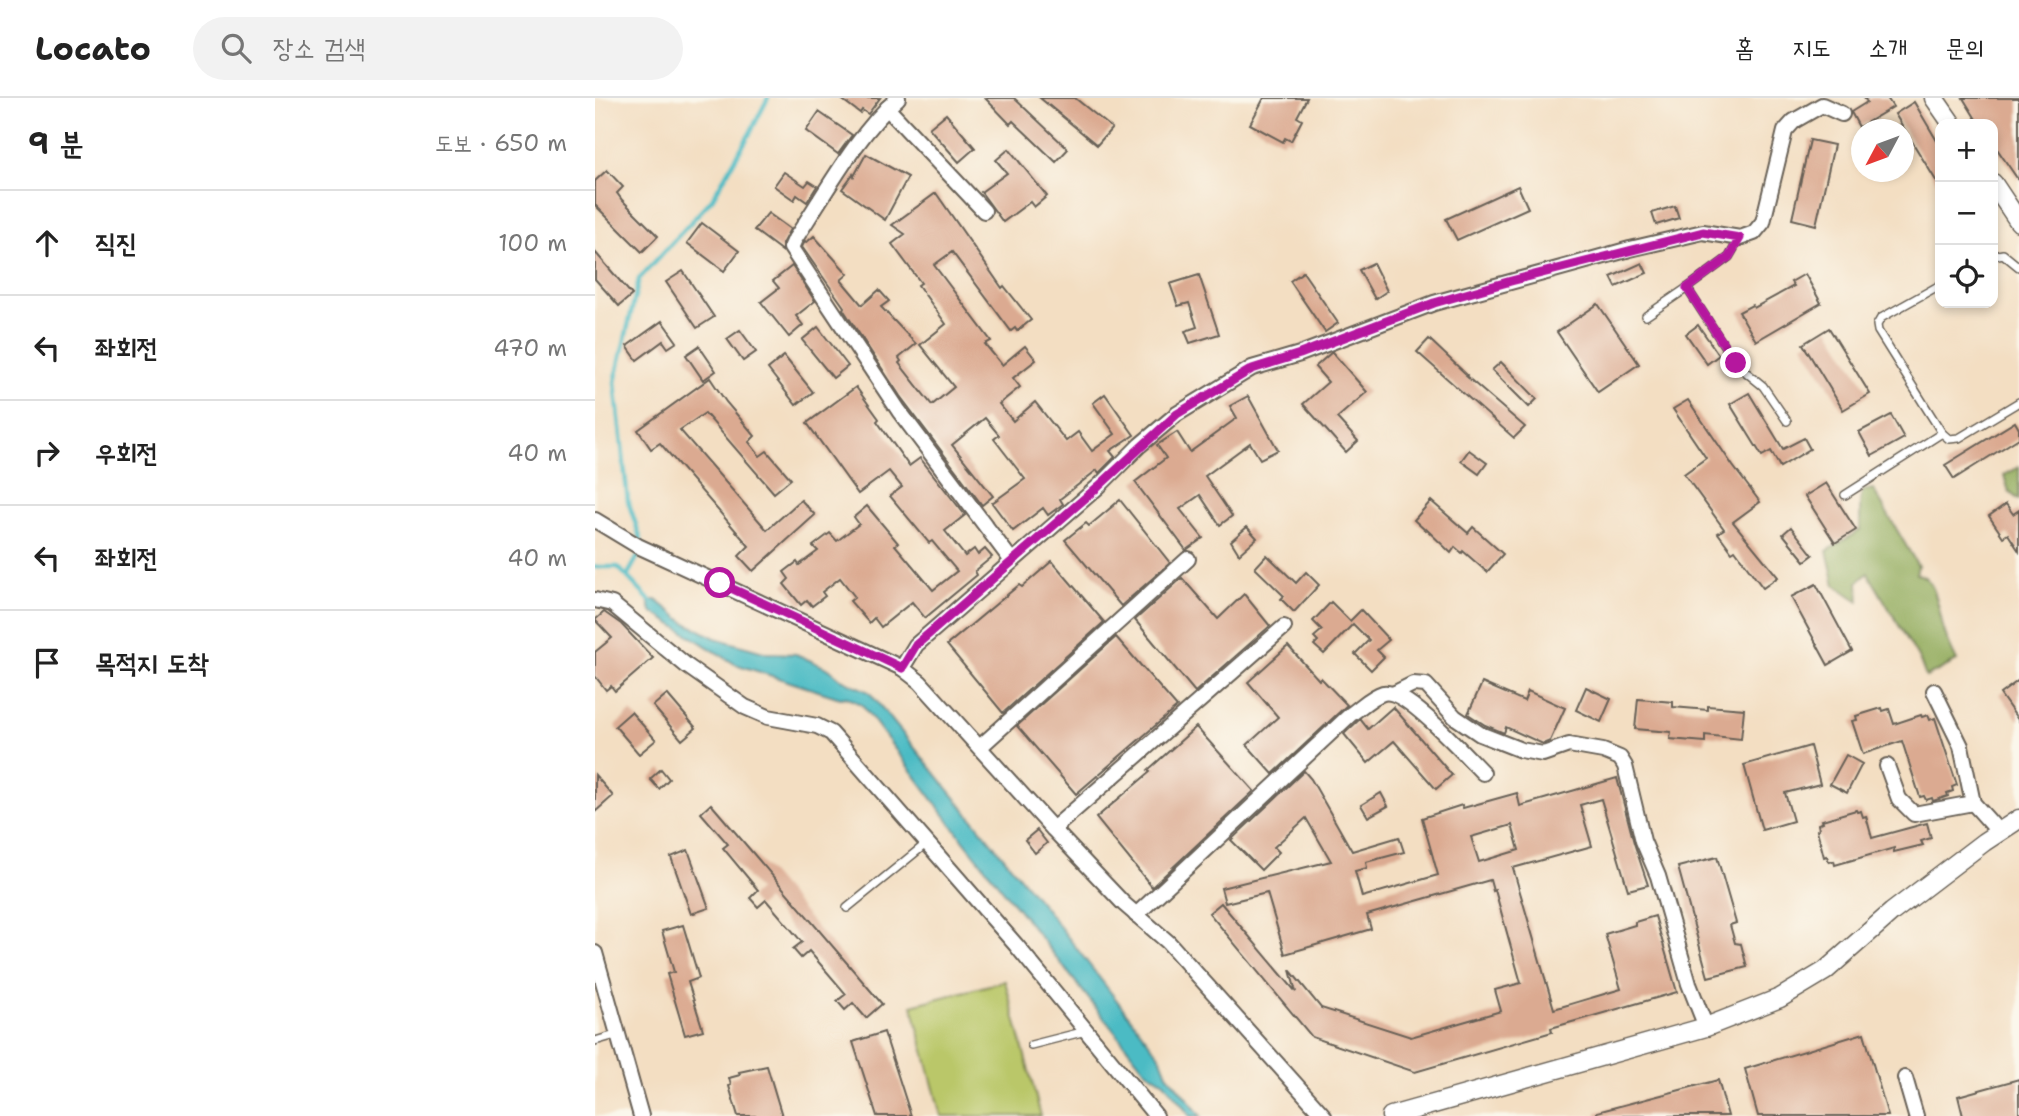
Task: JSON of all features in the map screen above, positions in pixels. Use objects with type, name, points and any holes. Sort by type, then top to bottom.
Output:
[{"type":"street","points":[[1941,101],[1950,119]]},
{"type":"street","points":[[984,211],[893,103],[857,145],[791,248],[899,411],[1013,561]]},
{"type":"street","points":[[902,668],[916,645],[1177,414],[1252,369],[1300,354],[1434,303],[1511,281],[1703,232],[1740,238],[1754,233],[1763,222],[1785,131],[1794,121],[1822,105],[1842,114]]},
{"type":"street","points":[[1998,190],[2019,222]]},
{"type":"street","points":[[595,520],[641,548],[902,668],[920,682],[1053,830],[1136,915],[1168,942],[1324,1116]]},
{"type":"street","points":[[980,747],[1188,559]]},
{"type":"street","points":[[595,600],[612,604],[687,666],[745,707],[768,717],[817,726],[831,733],[1016,946],[1156,1116]]},
{"type":"street","points":[[1053,830],[1284,627]]},
{"type":"street","points":[[1136,915],[1351,714],[1382,693],[1395,693],[1413,684],[1426,685],[1455,718],[1480,734],[1521,750],[1543,754],[1569,745],[1603,751],[1620,758],[1625,766],[1643,841],[1658,876],[1689,984],[1706,1027]]},
{"type":"street","points":[[1934,691],[1961,746],[1973,803],[1999,832]]},
{"type":"street","points":[[1395,693],[1413,704],[1483,773]]},
{"type":"street","points":[[1887,766],[1899,799],[1915,814],[1973,803]]},
{"type":"street","points":[[1391,1116],[1706,1027],[1780,998],[1825,971],[1892,912],[2019,819]]},
{"type":"street","points":[[595,953],[641,1116]]},
{"type":"street","points":[[1905,1078],[1916,1116]]},
{"type":"lane","points":[[1646,316],[1729,257],[1740,238]]},
{"type":"lane","points":[[1998,255],[2003,254],[2019,267]]},
{"type":"lane","points":[[1687,288],[1736,363],[1763,386],[1787,421]]},
{"type":"lane","points":[[1935,288],[1881,318],[1877,324],[1878,331],[1942,433],[1949,439],[1959,438],[2019,402]]},
{"type":"lane","points":[[1845,495],[1942,433]]},
{"type":"lane","points":[[847,908],[927,843]]},
{"type":"lane","points":[[1031,1045],[1087,1031]]},
{"type":"lane","points":[[595,1041],[619,1034]]},
{"type":"green space","points":[[2019,467],[2019,500],[2009,492],[2004,475]]},
{"type":"green space","points":[[1873,489],[1918,566],[1916,574],[1923,576],[1933,588],[1945,634],[1957,661],[1926,677],[1920,661],[1868,573],[1858,582],[1859,601],[1835,585],[1827,551],[1860,530],[1862,491]]},
{"type":"green space","points":[[1005,981],[1041,1116],[941,1116],[912,1005]]},
{"type":"water","points":[[648,600],[656,600],[686,623],[715,638],[767,653],[796,654],[869,692],[1050,914],[1160,1056],[1167,1074],[1201,1116],[1190,1116],[1164,1082],[1145,1070],[951,824],[862,705],[847,697],[840,698],[735,664],[651,611]]},
{"type":"building","points":[[840,98],[880,98],[868,114],[862,110],[860,113]]},
{"type":"building","points":[[985,98],[1014,98],[1068,149],[1056,162],[1013,121],[1010,124]]},
{"type":"building","points":[[1040,98],[1075,98],[1112,128],[1097,145]]},
{"type":"building","points":[[1264,98],[1307,98],[1297,117],[1302,120],[1291,141],[1285,138],[1283,142],[1250,124]]},
{"type":"building","points":[[1864,98],[1887,98],[1893,107],[1873,119],[1855,119],[1851,112],[1867,102]]},
{"type":"building","points":[[1963,98],[2019,98],[2019,181],[1998,150],[1998,119],[1976,119]]},
{"type":"building","points":[[1914,102],[1935,138],[1935,179],[1914,145],[1914,119],[1898,119],[1895,114]]},
{"type":"building","points":[[819,112],[852,135],[838,154],[806,131]]},
{"type":"building","points":[[946,114],[975,148],[959,162],[929,128]]},
{"type":"building","points":[[1810,140],[1834,145],[1816,225],[1792,219]]},
{"type":"building","points":[[1009,149],[1047,196],[1034,207],[1030,202],[1003,222],[981,192],[1007,173],[996,160]]},
{"type":"building","points":[[866,154],[908,177],[885,220],[842,189],[853,174],[854,176]]},
{"type":"building","points":[[607,170],[623,187],[617,193],[622,200],[658,236],[642,252],[595,205],[595,181]]},
{"type":"building","points":[[784,172],[805,186],[809,181],[817,186],[807,202],[797,195],[794,200],[774,186]]},
{"type":"building","points":[[1518,186],[1528,208],[1457,240],[1446,219]]},
{"type":"building","points":[[936,193],[1002,288],[1004,286],[1031,320],[1017,331],[1015,328],[1011,331],[952,252],[934,265],[991,341],[985,344],[1002,365],[1025,346],[1036,360],[1013,378],[1020,387],[999,404],[1013,421],[1035,402],[1066,441],[1078,432],[1092,451],[1115,434],[1093,403],[1105,394],[1134,435],[1110,451],[1115,457],[1099,473],[1097,470],[1060,499],[1063,504],[1048,515],[1043,508],[1013,531],[992,503],[1025,479],[994,439],[999,435],[985,418],[952,445],[993,496],[982,505],[900,396],[844,307],[802,247],[805,241],[814,236],[848,274],[841,280],[862,305],[879,290],[889,301],[881,307],[916,344],[899,358],[899,363],[932,405],[954,387],[920,345],[946,324],[918,285],[921,283],[892,244],[905,234],[892,225]]},
{"type":"building","points":[[1675,206],[1679,218],[1656,225],[1652,213]]},
{"type":"building","points":[[768,213],[790,229],[782,244],[782,251],[754,230]]},
{"type":"building","points":[[702,223],[739,251],[724,271],[687,243]]},
{"type":"building","points":[[595,252],[632,295],[619,306],[595,279]]},
{"type":"building","points":[[1373,263],[1387,291],[1375,299],[1359,270]]},
{"type":"building","points":[[1642,263],[1647,273],[1616,287],[1611,277]]},
{"type":"building","points":[[792,266],[815,301],[796,316],[803,325],[789,337],[761,302],[779,288],[773,281]]},
{"type":"building","points":[[683,271],[714,317],[697,328],[666,282]]},
{"type":"building","points":[[1303,272],[1338,323],[1325,332],[1290,281]]},
{"type":"building","points":[[1805,274],[1821,303],[1756,341],[1739,312],[1752,305],[1754,308],[1794,286],[1791,282]]},
{"type":"building","points":[[1199,275],[1219,334],[1190,343],[1185,331],[1197,327],[1189,303],[1178,306],[1170,284]]},
{"type":"building","points":[[1598,304],[1639,364],[1598,392],[1557,332]]},
{"type":"building","points":[[662,321],[677,342],[668,348],[663,341],[637,360],[627,346]]},
{"type":"building","points":[[1698,325],[1719,355],[1707,364],[1686,334]]},
{"type":"building","points":[[818,327],[848,366],[833,378],[802,340]]},
{"type":"building","points":[[1829,328],[1870,394],[1843,410],[1803,344]]},
{"type":"building","points":[[740,330],[756,352],[743,361],[727,339]]},
{"type":"building","points":[[1429,339],[1466,376],[1525,427],[1514,438],[1417,352]]},
{"type":"building","points":[[699,346],[716,371],[703,380],[686,355]]},
{"type":"building","points":[[1332,352],[1367,392],[1337,418],[1358,441],[1346,452],[1303,404],[1328,382],[1315,367]]},
{"type":"building","points":[[784,356],[813,392],[796,405],[768,369]]},
{"type":"building","points":[[1501,362],[1537,399],[1529,407],[1492,370]]},
{"type":"building","points":[[710,378],[755,436],[749,442],[760,456],[767,451],[791,479],[774,493],[705,413],[680,430],[767,530],[801,500],[815,515],[753,571],[739,556],[749,546],[660,443],[651,449],[638,430]]},
{"type":"building","points":[[856,387],[909,466],[920,458],[965,515],[945,531],[965,556],[974,549],[978,555],[985,549],[992,557],[975,571],[977,575],[925,618],[912,602],[881,627],[874,618],[869,623],[850,601],[855,597],[840,578],[822,592],[825,596],[812,606],[807,600],[801,605],[784,584],[789,579],[784,572],[818,551],[813,546],[830,533],[837,541],[859,524],[854,517],[867,506],[933,590],[957,571],[932,541],[929,543],[890,496],[902,487],[889,471],[858,494],[807,423]]},
{"type":"building","points":[[1749,393],[1783,449],[1804,438],[1810,449],[1780,467],[1771,451],[1762,456],[1730,404]]},
{"type":"building","points":[[1248,396],[1278,450],[1260,459],[1250,443],[1205,476],[1232,516],[1220,525],[1200,495],[1180,509],[1203,538],[1186,550],[1135,482],[1166,458],[1157,445],[1177,432],[1190,452],[1237,418],[1230,406]]},
{"type":"building","points":[[1688,400],[1760,502],[1733,522],[1778,577],[1763,588],[1735,550],[1732,552],[1718,533],[1724,529],[1684,474],[1706,458],[1673,409]]},
{"type":"building","points":[[1891,415],[1904,438],[1872,456],[1859,432]]},
{"type":"building","points":[[2015,422],[2019,429],[2019,438],[1954,479],[1945,465]]},
{"type":"building","points":[[1469,450],[1487,463],[1479,474],[1461,461]]},
{"type":"building","points":[[1826,483],[1856,530],[1835,543],[1805,496]]},
{"type":"building","points":[[1120,500],[1170,563],[1121,606],[1065,540],[1086,523],[1089,526]]},
{"type":"building","points":[[1431,501],[1468,533],[1473,527],[1503,554],[1487,572],[1463,551],[1462,553],[1455,547],[1451,553],[1414,520]]},
{"type":"building","points":[[2006,504],[2013,514],[2019,510],[2019,551],[2008,534],[2003,537],[1989,516]]},
{"type":"building","points":[[1247,527],[1257,538],[1239,554],[1231,541]]},
{"type":"building","points":[[1791,527],[1813,555],[1805,561],[1783,534]]},
{"type":"building","points":[[1267,555],[1296,583],[1306,572],[1319,585],[1294,612],[1281,599],[1284,596],[1255,568]]},
{"type":"building","points":[[1052,561],[1104,622],[1003,713],[947,645]]},
{"type":"building","points":[[1182,578],[1218,619],[1244,594],[1270,626],[1195,692],[1135,620]]},
{"type":"building","points":[[1816,584],[1852,651],[1828,665],[1791,597]]},
{"type":"building","points":[[1331,602],[1350,621],[1361,610],[1389,640],[1377,650],[1384,657],[1371,670],[1355,654],[1369,640],[1353,624],[1324,654],[1314,645],[1318,641],[1314,637],[1322,630],[1313,621]]},
{"type":"building","points":[[604,612],[621,624],[653,658],[615,691],[611,686],[606,690],[595,676],[595,652],[612,638],[595,620]]},
{"type":"building","points":[[1116,637],[1177,707],[1076,794],[1017,726]]},
{"type":"building","points":[[1288,646],[1319,680],[1321,678],[1347,705],[1273,774],[1247,745],[1278,717],[1248,682]]},
{"type":"building","points":[[2019,680],[2019,721],[2000,694]]},
{"type":"building","points":[[1482,683],[1524,701],[1528,691],[1565,708],[1550,741],[1543,744],[1506,727],[1504,733],[1468,714]]},
{"type":"building","points":[[1586,687],[1611,699],[1601,722],[1576,710]]},
{"type":"building","points":[[667,694],[696,728],[682,740],[653,706]]},
{"type":"building","points":[[1638,699],[1673,702],[1673,707],[1744,709],[1741,739],[1705,735],[1705,742],[1670,739],[1671,732],[1635,729]]},
{"type":"building","points":[[1393,707],[1452,775],[1436,789],[1394,741],[1368,763],[1344,734],[1360,719],[1368,729]]},
{"type":"building","points":[[1882,708],[1883,711],[1889,709],[1894,724],[1921,715],[1928,715],[1930,720],[1935,718],[1957,785],[1952,787],[1953,791],[1947,793],[1948,796],[1933,801],[1932,798],[1926,800],[1924,796],[1920,797],[1902,741],[1863,754],[1852,721],[1857,720],[1856,716]]},
{"type":"building","points":[[631,712],[656,740],[639,754],[615,726]]},
{"type":"building","points":[[1196,727],[1254,791],[1152,887],[1096,818],[1150,772],[1148,770]]},
{"type":"building","points":[[1810,746],[1820,784],[1785,793],[1793,821],[1762,830],[1744,765]]},
{"type":"building","points":[[1846,755],[1862,764],[1847,793],[1830,784]]},
{"type":"building","points":[[661,769],[669,779],[659,789],[650,779]]},
{"type":"building","points":[[1304,771],[1352,851],[1399,837],[1404,852],[1366,862],[1367,868],[1355,871],[1362,897],[1438,875],[1422,818],[1462,805],[1463,808],[1517,793],[1520,806],[1617,778],[1648,885],[1628,890],[1601,799],[1580,805],[1592,846],[1513,868],[1554,1009],[1621,989],[1605,934],[1655,916],[1677,992],[1551,1028],[1552,1032],[1415,1072],[1312,1037],[1209,913],[1221,903],[1296,992],[1290,970],[1321,1008],[1411,1037],[1501,1011],[1495,990],[1521,983],[1495,890],[1493,891],[1490,880],[1367,915],[1371,929],[1285,954],[1267,893],[1225,903],[1221,888],[1331,861],[1306,818],[1274,847],[1279,852],[1261,870],[1231,840]],"holes":[[[1512,825],[1519,850],[1479,862],[1471,837]]]},
{"type":"building","points":[[595,775],[613,796],[595,812]]},
{"type":"building","points":[[1381,793],[1388,806],[1368,817],[1361,805]]},
{"type":"building","points":[[711,804],[882,1004],[866,1018],[853,1003],[845,1010],[837,1001],[846,994],[809,951],[801,958],[793,949],[802,942],[766,900],[758,907],[750,898],[758,890],[723,848],[728,844],[701,813]]},
{"type":"building","points":[[1861,811],[1863,817],[1866,816],[1872,838],[1927,823],[1931,838],[1921,841],[1923,845],[1894,852],[1894,848],[1835,865],[1834,861],[1829,862],[1827,856],[1824,857],[1818,824],[1823,822],[1822,820]]},
{"type":"building","points":[[1037,830],[1047,843],[1035,853],[1025,840]]},
{"type":"building","points":[[688,850],[709,908],[691,914],[671,857]]},
{"type":"building","points":[[1717,857],[1736,923],[1730,925],[1735,943],[1741,944],[1747,967],[1708,977],[1678,867]]},
{"type":"building","points":[[683,925],[699,978],[688,982],[703,1030],[685,1035],[667,974],[674,972],[662,931]]},
{"type":"building","points":[[884,1032],[911,1116],[877,1116],[853,1042]]},
{"type":"building","points":[[1864,1033],[1888,1116],[1758,1116],[1745,1069]]},
{"type":"building","points":[[767,1066],[782,1116],[738,1116],[729,1078],[740,1075],[739,1072]]},
{"type":"building","points":[[2019,1079],[2019,1116],[1963,1116],[1958,1096]]},
{"type":"building","points":[[1718,1080],[1728,1116],[1597,1116],[1597,1112]]},
{"type":"waterway","points":[[627,576],[640,553],[641,540],[628,501],[615,382],[639,279],[712,199],[768,98]]},
{"type":"waterway","points":[[595,567],[618,567],[652,603]]},
{"type":"route","points":[[720,583],[902,668],[916,645],[1099,486],[1140,445],[1177,414],[1252,369],[1300,354],[1434,303],[1630,249],[1703,232],[1740,238],[1729,257],[1687,288],[1736,363]]}]
